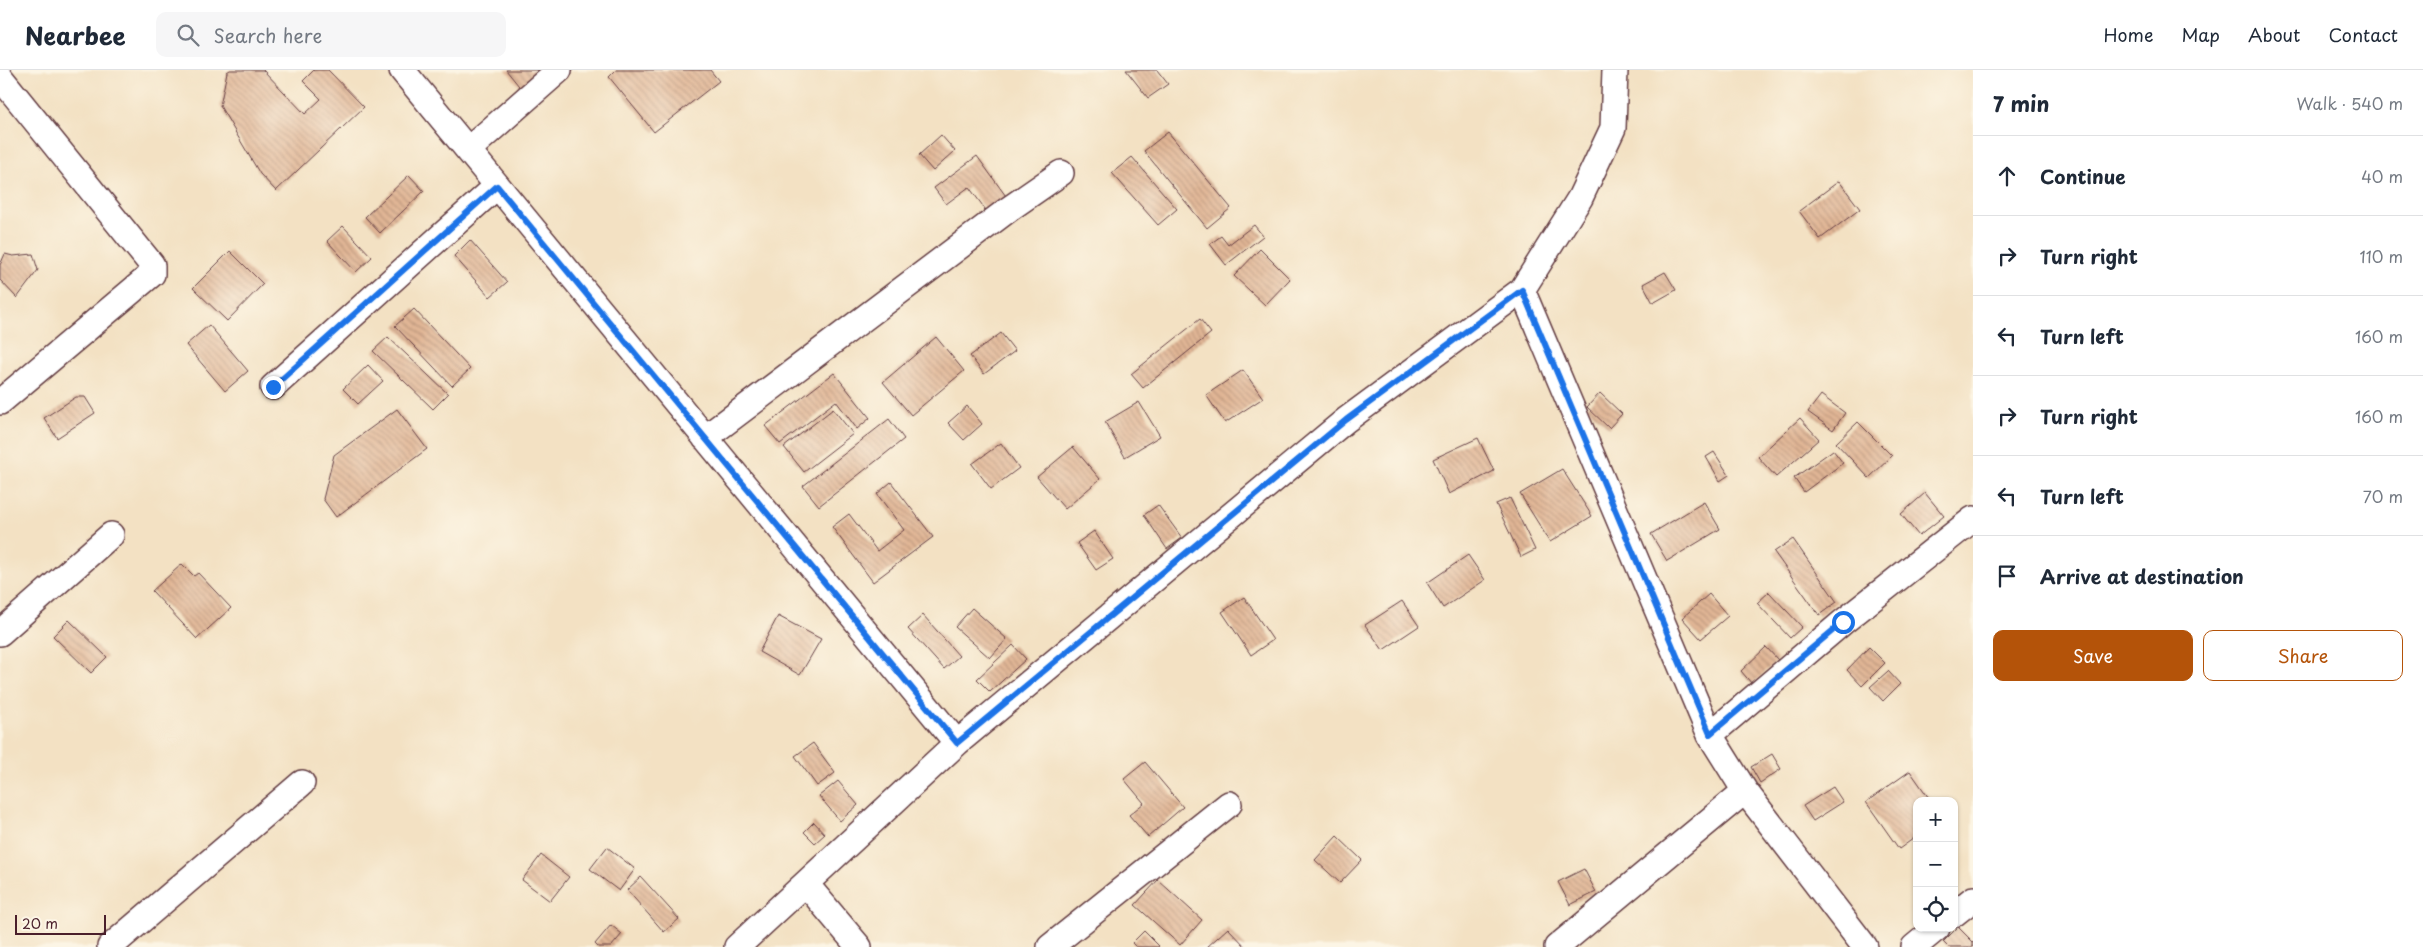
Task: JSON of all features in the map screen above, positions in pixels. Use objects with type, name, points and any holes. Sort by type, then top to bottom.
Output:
[{"type":"street","points":[[402,70],[957,743]]},
{"type":"street","points":[[468,150],[559,70]]},
{"type":"street","points":[[737,947],[957,743],[1346,420],[1522,290],[1580,198],[1613,128],[1615,70]]},
{"type":"street","points":[[0,77],[152,265],[152,274],[0,402]]},
{"type":"street","points":[[705,438],[1009,209],[1061,173]]},
{"type":"street","points":[[273,387],[497,186]]},
{"type":"street","points":[[1522,290],[1710,734],[1745,791],[1865,947]]},
{"type":"street","points":[[1710,734],[1843,622],[1973,519]]},
{"type":"street","points":[[0,633],[111,535]]},
{"type":"street","points":[[110,947],[302,783]]},
{"type":"street","points":[[1557,947],[1745,791]]},
{"type":"street","points":[[1050,947],[1229,804]]},
{"type":"street","points":[[806,884],[859,947]]},
{"type":"street","points":[[1958,911],[1973,899]]},
{"type":"street","points":[[1914,947],[1932,932]]},
{"type":"building","points":[[230,70],[263,70],[305,114],[321,99],[303,81],[314,70],[328,70],[364,107],[276,191],[260,174],[220,106],[227,72]]},
{"type":"building","points":[[506,70],[541,70],[523,91]]},
{"type":"building","points":[[616,70],[710,70],[719,81],[654,132],[609,77]]},
{"type":"building","points":[[1126,70],[1157,70],[1168,84],[1148,98]]},
{"type":"building","points":[[1168,132],[1231,208],[1207,228],[1144,151]]},
{"type":"building","points":[[941,135],[955,151],[933,171],[919,155]]},
{"type":"building","points":[[977,156],[1008,199],[988,213],[969,187],[946,204],[934,188]]},
{"type":"building","points":[[1132,157],[1177,209],[1158,225],[1112,173]]},
{"type":"building","points":[[409,175],[424,191],[380,233],[365,217]]},
{"type":"building","points":[[1839,181],[1860,209],[1820,239],[1799,211]]},
{"type":"building","points":[[1254,225],[1263,236],[1226,265],[1210,244],[1221,236],[1228,245]]},
{"type":"building","points":[[343,226],[372,257],[356,272],[327,241]]},
{"type":"building","points":[[470,240],[507,282],[490,297],[454,256]]},
{"type":"building","points":[[1260,249],[1290,279],[1265,305],[1234,276]]},
{"type":"building","points":[[230,251],[263,284],[227,321],[193,288]]},
{"type":"building","points":[[5,254],[13,256],[33,254],[38,270],[17,298],[0,280],[0,265]]},
{"type":"building","points":[[1665,272],[1676,290],[1653,303],[1643,284]]},
{"type":"building","points":[[414,309],[470,369],[452,386],[395,326]]},
{"type":"building","points":[[1200,319],[1211,333],[1143,388],[1131,374]]},
{"type":"building","points":[[209,325],[248,371],[225,391],[186,345]]},
{"type":"building","points":[[1001,333],[1015,351],[984,374],[970,356]]},
{"type":"building","points":[[388,337],[448,394],[433,409],[373,351]]},
{"type":"building","points":[[936,337],[964,371],[911,415],[883,382]]},
{"type":"building","points":[[368,365],[383,381],[358,404],[343,389]]},
{"type":"building","points":[[1243,370],[1263,398],[1225,423],[1206,395]]},
{"type":"building","points":[[834,373],[870,418],[857,429],[836,401],[780,444],[765,426]]},
{"type":"building","points":[[1600,393],[1622,414],[1609,428],[1587,407]]},
{"type":"building","points":[[1821,395],[1845,413],[1833,430],[1808,412]]},
{"type":"building","points":[[76,397],[85,397],[95,413],[57,438],[44,418]]},
{"type":"building","points":[[1139,402],[1160,436],[1125,457],[1105,422]]},
{"type":"building","points":[[967,406],[982,424],[964,440],[948,423]]},
{"type":"building","points":[[397,409],[427,449],[336,517],[323,499],[334,455]]},
{"type":"building","points":[[833,409],[853,434],[804,472],[784,447]]},
{"type":"building","points":[[1800,418],[1819,439],[1776,477],[1758,457]]},
{"type":"building","points":[[889,419],[904,439],[819,506],[803,486]]},
{"type":"building","points":[[1858,422],[1892,456],[1869,478],[1836,443]]},
{"type":"building","points":[[1478,438],[1494,471],[1449,494],[1433,459]]},
{"type":"building","points":[[1001,443],[1019,468],[991,489],[972,464]]},
{"type":"building","points":[[1073,447],[1100,479],[1065,509],[1037,477]]},
{"type":"building","points":[[1833,450],[1843,463],[1804,492],[1794,478]]},
{"type":"building","points":[[1714,452],[1729,475],[1720,481],[1706,457]]},
{"type":"building","points":[[1562,469],[1592,516],[1550,542],[1520,494]]},
{"type":"building","points":[[891,482],[933,537],[873,582],[832,527],[849,514],[877,551],[904,530],[877,494]]},
{"type":"building","points":[[1925,493],[1944,516],[1919,536],[1901,514]]},
{"type":"building","points":[[1510,498],[1535,550],[1521,557],[1496,504]]},
{"type":"building","points":[[1704,502],[1720,529],[1667,561],[1651,534]]},
{"type":"building","points":[[1158,505],[1182,538],[1167,549],[1144,515]]},
{"type":"building","points":[[1094,531],[1113,559],[1096,570],[1077,543]]},
{"type":"building","points":[[1793,539],[1837,602],[1819,615],[1774,552]]},
{"type":"building","points":[[1468,555],[1485,580],[1443,608],[1427,583]]},
{"type":"building","points":[[182,564],[194,576],[198,573],[231,608],[197,639],[152,591]]},
{"type":"building","points":[[1769,592],[1802,627],[1790,638],[1757,603]]},
{"type":"building","points":[[1709,594],[1728,616],[1701,639],[1682,618]]},
{"type":"building","points":[[1244,597],[1273,640],[1251,655],[1222,612]]},
{"type":"building","points":[[1402,601],[1419,626],[1383,650],[1365,625]]},
{"type":"building","points":[[972,608],[1007,639],[990,658],[955,627]]},
{"type":"building","points":[[923,615],[959,656],[944,669],[908,629]]},
{"type":"building","points":[[778,616],[821,639],[800,675],[759,652]]},
{"type":"building","points":[[69,620],[107,657],[91,673],[53,636]]},
{"type":"building","points":[[1013,645],[1026,659],[990,692],[977,679]]},
{"type":"building","points":[[1766,647],[1778,660],[1752,684],[1741,671]]},
{"type":"building","points":[[1869,647],[1885,663],[1862,686],[1847,670]]},
{"type":"building","points":[[1888,671],[1900,684],[1883,701],[1870,687]]},
{"type":"building","points":[[813,743],[835,773],[817,786],[795,756]]},
{"type":"building","points":[[1772,754],[1781,769],[1760,783],[1751,767]]},
{"type":"building","points":[[1145,762],[1183,807],[1148,837],[1129,815],[1144,803],[1124,779]]},
{"type":"building","points":[[1910,771],[1928,797],[1913,797],[1913,839],[1899,849],[1866,802]]},
{"type":"building","points":[[838,781],[858,805],[840,821],[819,796]]},
{"type":"building","points":[[1833,787],[1843,802],[1813,821],[1803,806]]},
{"type":"building","points":[[814,822],[825,834],[815,843],[804,832]]},
{"type":"building","points":[[1337,836],[1362,860],[1340,883],[1315,860]]},
{"type":"building","points":[[607,847],[635,869],[619,891],[590,869]]},
{"type":"building","points":[[541,855],[569,877],[550,901],[522,880]]},
{"type":"building","points":[[1584,869],[1596,892],[1570,905],[1558,882]]},
{"type":"building","points":[[641,877],[679,919],[664,932],[627,890]]},
{"type":"building","points":[[1158,880],[1202,920],[1180,945],[1135,905]]},
{"type":"building","points":[[611,925],[622,934],[611,947],[598,947],[595,944]]},
{"type":"building","points":[[1958,927],[1973,942],[1973,947],[1948,947],[1943,942],[1953,932],[1958,932]]},
{"type":"building","points":[[1228,928],[1246,947],[1207,947]]},
{"type":"building","points":[[1144,931],[1158,947],[1136,947],[1132,943]]},
{"type":"route","points":[[273,387],[497,186],[957,743],[1346,420],[1522,290],[1710,734],[1843,622]]}]
